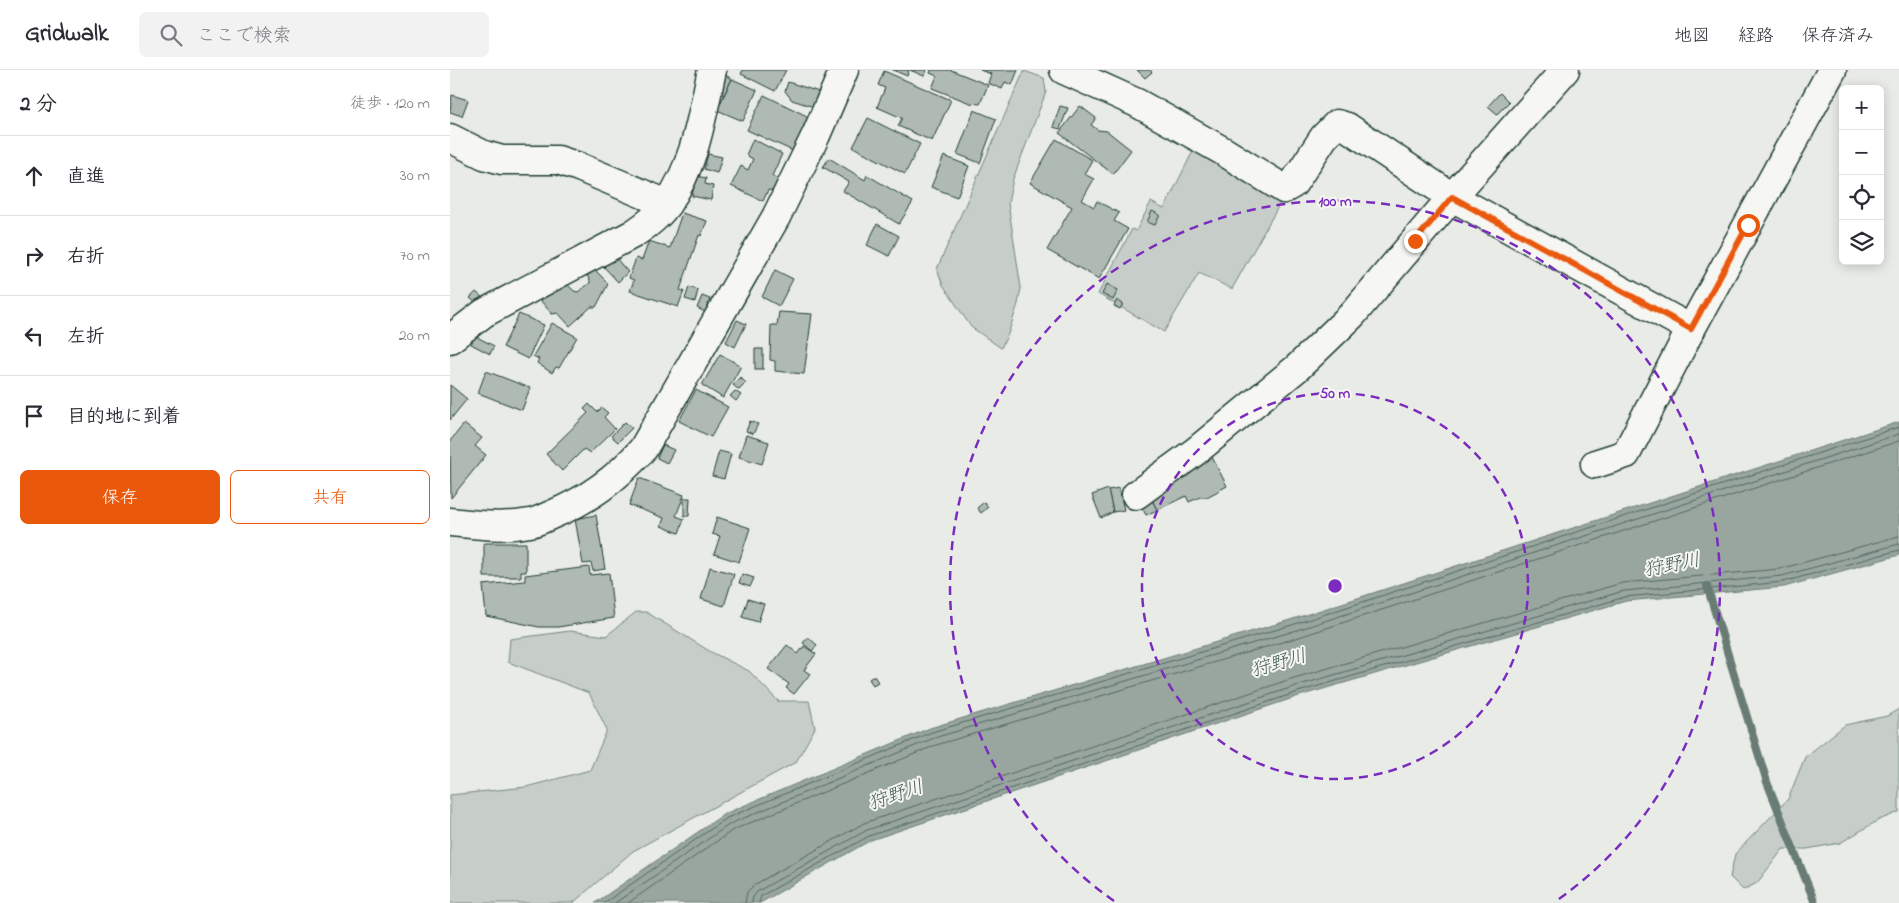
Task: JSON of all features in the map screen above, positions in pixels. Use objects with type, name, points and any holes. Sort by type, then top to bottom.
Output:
[{"type":"street","points":[[450,339],[484,312],[633,234],[650,222],[668,204],[688,167],[712,70]]},
{"type":"street","points":[[450,522],[500,527],[532,523],[595,493],[621,472],[643,449],[776,217],[816,135],[844,70]]},
{"type":"street","points":[[1064,70],[1137,103],[1223,150],[1284,189],[1293,184],[1324,137],[1337,124],[1347,127],[1452,197],[1691,329]]},
{"type":"street","points":[[1136,496],[1196,451],[1297,368],[1352,315],[1452,197],[1565,70]]},
{"type":"street","points":[[1594,464],[1626,454],[1691,329],[1832,70]]},
{"type":"street","points":[[450,138],[484,155],[502,160],[558,160],[580,167],[668,204]]},
{"type":"shaded area","points":[[1024,71],[1044,78],[1046,92],[1013,179],[1008,203],[1021,288],[1008,334],[1001,348],[971,327],[943,285],[937,269]]},
{"type":"shaded area","points":[[1195,147],[1284,196],[1232,289],[1199,273],[1164,332],[1098,294],[1132,229],[1136,231],[1151,202],[1164,209]]},
{"type":"shaded area","points":[[636,612],[646,612],[711,652],[749,671],[778,701],[809,701],[815,728],[796,762],[633,851],[573,903],[450,903],[450,795],[526,787],[590,770],[607,730],[589,693],[508,662],[510,639],[570,631],[606,636]]},
{"type":"shaded area","points":[[1899,709],[1899,812],[1879,820],[1840,843],[1807,849],[1783,849],[1757,883],[1743,890],[1730,877],[1735,854],[1788,799],[1805,757],[1845,725],[1887,716]]},
{"type":"water","name":"狩野川","points":[[1899,422],[1899,555],[1784,587],[1626,601],[1299,696],[871,840],[760,903],[595,903],[724,814],[930,728],[1290,620]]},
{"type":"building","points":[[743,70],[786,70],[775,91],[741,74]]},
{"type":"building","points":[[893,70],[909,70],[907,76]]},
{"type":"building","points":[[910,70],[927,70],[924,76]]},
{"type":"building","points":[[931,70],[951,70],[988,85],[980,104],[970,103],[932,88],[937,76],[930,73]]},
{"type":"building","points":[[980,70],[1018,70],[1012,85],[1005,82],[1002,89],[988,83],[991,74]]},
{"type":"building","points":[[1137,70],[1150,70],[1152,72],[1145,78]]},
{"type":"building","points":[[884,71],[951,100],[932,141],[898,126],[902,118],[877,107],[885,88],[878,85]]},
{"type":"building","points":[[722,73],[732,79],[724,95],[719,92]]},
{"type":"building","points":[[732,79],[757,90],[743,121],[717,110]]},
{"type":"building","points":[[788,82],[819,92],[814,107],[792,100],[785,91]]},
{"type":"building","points":[[1500,93],[1509,102],[1497,114],[1488,106]]},
{"type":"building","points":[[452,95],[468,100],[462,116],[450,112]]},
{"type":"building","points":[[764,95],[809,117],[793,151],[747,130]]},
{"type":"building","points":[[1060,106],[1068,108],[1060,129],[1053,127]]},
{"type":"building","points":[[1080,106],[1096,118],[1091,125],[1098,130],[1107,131],[1131,150],[1113,174],[1059,133]]},
{"type":"building","points":[[974,110],[996,119],[980,163],[957,154]]},
{"type":"building","points":[[868,118],[920,144],[905,174],[853,147]]},
{"type":"building","points":[[753,139],[782,154],[772,176],[779,179],[773,191],[768,190],[763,201],[731,186],[741,166],[748,170],[753,159],[746,155]]},
{"type":"building","points":[[1056,139],[1092,160],[1084,174],[1094,179],[1082,200],[1094,207],[1097,201],[1119,213],[1114,221],[1128,229],[1099,279],[1047,250],[1072,207],[1030,183]]},
{"type":"building","points":[[708,154],[722,157],[717,173],[704,169]]},
{"type":"building","points":[[944,156],[969,166],[957,197],[931,187]]},
{"type":"building","points":[[829,158],[865,180],[867,175],[913,202],[899,224],[843,191],[849,182],[823,167]]},
{"type":"building","points":[[696,176],[706,178],[705,184],[713,186],[711,200],[692,196]]},
{"type":"building","points":[[1152,211],[1160,215],[1155,225],[1147,222]]},
{"type":"building","points":[[682,213],[707,221],[701,236],[699,235],[680,290],[684,291],[678,307],[630,291],[634,280],[629,278],[636,258],[642,260],[649,241],[670,248]]},
{"type":"building","points":[[877,224],[899,236],[889,256],[867,245]]},
{"type":"building","points":[[615,257],[628,272],[618,282],[604,267]]},
{"type":"building","points":[[595,270],[608,283],[607,286],[596,307],[591,307],[570,326],[558,313],[552,314],[540,300],[565,282],[574,291],[578,292],[590,283],[587,276]]},
{"type":"building","points":[[775,270],[793,279],[779,306],[762,297]]},
{"type":"building","points":[[1107,284],[1118,290],[1113,300],[1102,294]]},
{"type":"building","points":[[689,287],[698,290],[695,302],[685,299]]},
{"type":"building","points":[[476,292],[483,298],[477,304],[470,298]]},
{"type":"building","points":[[702,296],[710,299],[705,312],[697,308]]},
{"type":"building","points":[[1117,300],[1123,304],[1120,309],[1114,306]]},
{"type":"building","points":[[779,312],[812,314],[804,374],[775,371],[775,361],[770,360],[771,325],[777,325]]},
{"type":"building","points":[[519,314],[544,325],[528,359],[503,347]]},
{"type":"building","points":[[737,320],[746,324],[735,347],[726,342]]},
{"type":"building","points":[[552,323],[577,337],[559,368],[556,367],[552,373],[537,363],[539,359],[533,356]]},
{"type":"building","points":[[475,336],[494,346],[490,354],[471,344]]},
{"type":"building","points":[[755,349],[763,349],[763,369],[755,369]]},
{"type":"building","points":[[720,354],[741,366],[723,398],[702,385]]},
{"type":"building","points":[[486,371],[530,388],[522,410],[478,393]]},
{"type":"building","points":[[740,377],[746,383],[739,390],[733,385]]},
{"type":"building","points":[[450,385],[467,399],[450,420]]},
{"type":"building","points":[[696,390],[728,407],[711,437],[679,421]]},
{"type":"building","points":[[735,391],[741,395],[736,401],[730,396]]},
{"type":"building","points":[[589,404],[597,412],[602,408],[608,413],[604,417],[615,429],[590,453],[584,449],[562,471],[546,454],[588,413],[584,409]]},
{"type":"building","points":[[750,421],[758,424],[753,434],[746,431]]},
{"type":"building","points":[[625,422],[632,428],[618,442],[611,436]]},
{"type":"building","points":[[464,424],[482,438],[475,446],[486,455],[451,498],[450,441]]},
{"type":"building","points":[[746,435],[769,442],[762,464],[739,457]]},
{"type":"building","points":[[663,445],[674,450],[667,463],[657,458]]},
{"type":"building","points":[[719,451],[731,454],[724,479],[712,476]]},
{"type":"building","points":[[1212,457],[1227,486],[1207,497],[1200,497],[1189,502],[1186,496],[1157,510],[1150,496],[1175,484],[1178,475]]},
{"type":"building","points":[[639,478],[684,495],[676,516],[684,519],[679,533],[661,526],[664,518],[629,505]]},
{"type":"building","points":[[1119,488],[1124,510],[1113,512],[1108,490]]},
{"type":"building","points":[[1108,489],[1113,512],[1101,518],[1092,495]]},
{"type":"building","points":[[1150,496],[1157,510],[1146,515],[1140,504]]},
{"type":"building","points":[[684,498],[690,498],[689,516],[684,516]]},
{"type":"building","points":[[984,502],[988,507],[981,513],[977,508]]},
{"type":"building","points":[[596,515],[605,569],[593,571],[591,563],[583,564],[575,519]]},
{"type":"building","points":[[717,517],[750,528],[739,562],[714,554],[720,536],[712,534]]},
{"type":"building","points":[[484,543],[526,543],[526,572],[521,572],[521,577],[484,577]]},
{"type":"building","points":[[589,567],[590,575],[609,573],[614,618],[558,627],[539,627],[486,616],[483,585],[525,581],[525,575]]},
{"type":"building","points":[[710,567],[734,574],[724,606],[701,599]]},
{"type":"building","points":[[742,574],[754,578],[750,587],[739,583]]},
{"type":"building","points":[[748,599],[764,604],[758,622],[742,617]]},
{"type":"building","points":[[808,637],[817,645],[812,651],[803,643]]},
{"type":"building","points":[[787,645],[798,654],[804,646],[816,654],[804,670],[810,674],[794,694],[786,688],[789,684],[768,669]]},
{"type":"building","points":[[874,676],[878,682],[873,685],[869,679]]},
{"type":"waterway","points":[[1707,586],[1767,782],[1815,903]]},
{"type":"route","points":[[1415,241],[1452,197],[1691,329],[1748,225]]}]
